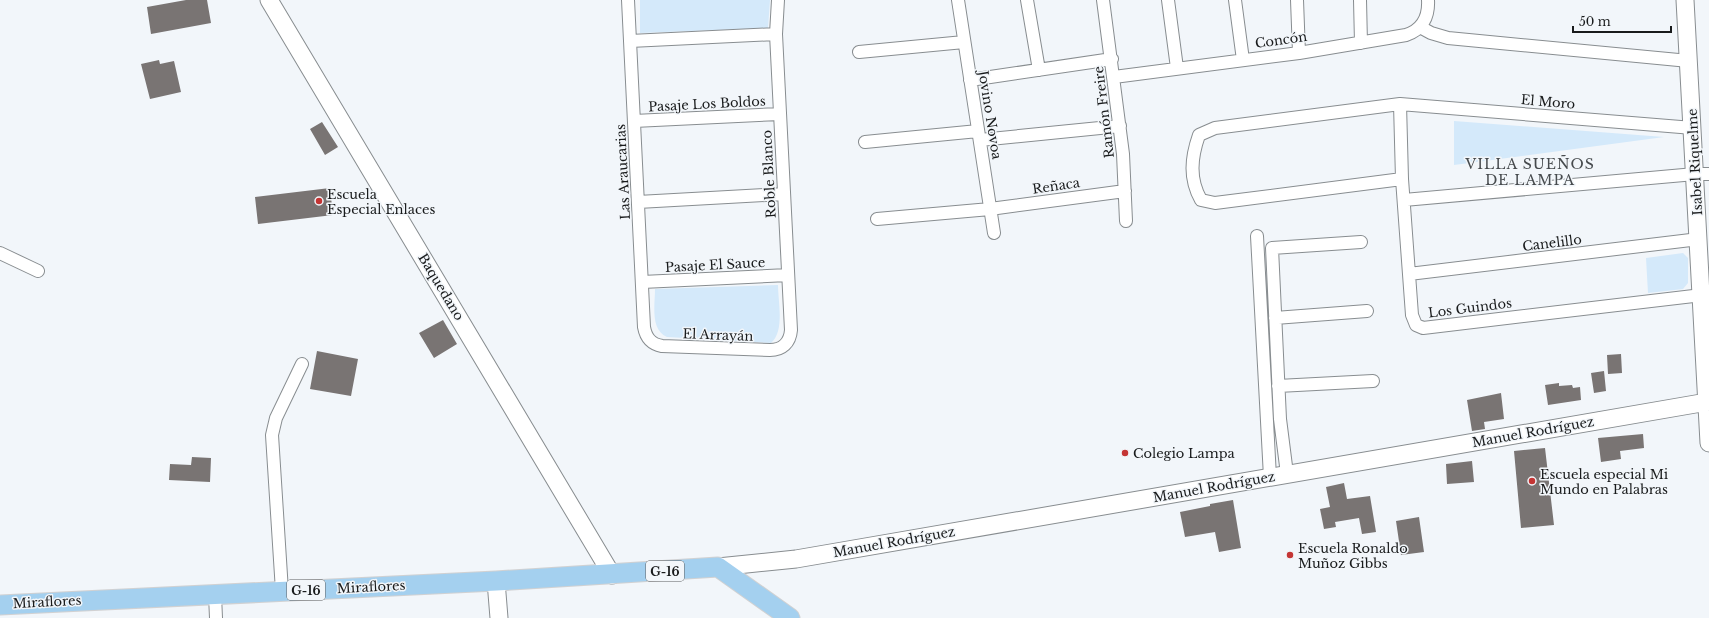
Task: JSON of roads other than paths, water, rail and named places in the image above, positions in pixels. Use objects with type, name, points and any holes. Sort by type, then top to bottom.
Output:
[{"type":"main road","name":"Baquedano","points":[[269,0],[612,575]]},
{"type":"main road","name":"Isabel Riquelme","points":[[1685,0],[1693,128],[1702,174],[1699,239],[1709,444]]},
{"type":"main road","name":"Manuel Rodríguez","points":[[718,567],[796,559],[1708,402]]},
{"type":"main road","name":"Miraflores","points":[[0,605],[612,575],[718,567]]},
{"type":"main road","points":[[718,567],[790,618]]},
{"type":"main road","points":[[496,581],[499,618]]},
{"type":"street","name":"Las Araucarias","points":[[628,0],[644,327],[650,341]]},
{"type":"street","name":"Roble Blanco","points":[[778,0],[776,34],[791,330],[791,336],[785,345]]},
{"type":"street","name":"Jovino Novoa","points":[[958,0],[994,233]]},
{"type":"street","points":[[1027,0],[1039,70]]},
{"type":"street","name":"Ramón Freire","points":[[1103,0],[1120,126],[1126,221]]},
{"type":"street","points":[[1168,0],[1177,68]]},
{"type":"street","points":[[1235,0],[1243,60]]},
{"type":"street","points":[[1297,0],[1299,52]]},
{"type":"street","points":[[1360,0],[1361,43]]},
{"type":"street","points":[[1428,0],[1426,17],[1420,27],[1431,33],[1448,38],[1689,61]]},
{"type":"street","name":"Concón","points":[[1114,77],[1361,43],[1406,35],[1420,27]]},
{"type":"street","points":[[630,41],[776,34]]},
{"type":"street","points":[[859,52],[964,42]]},
{"type":"street","points":[[970,80],[1112,59]]},
{"type":"street","name":"El Moro","points":[[1402,179],[1215,203],[1201,200],[1194,187],[1193,152],[1199,135],[1215,128],[1400,104],[1693,128]]},
{"type":"street","name":"Los Guindos","points":[[1400,104],[1402,179],[1412,316],[1416,325],[1423,328],[1702,295]]},
{"type":"street","name":"Pasaje Los Boldos","points":[[634,121],[780,114]]},
{"type":"street","points":[[865,142],[1120,126]]},
{"type":"street","points":[[1404,200],[1702,174]]},
{"type":"street","name":"Reñaca","points":[[877,219],[990,209],[1125,191]]},
{"type":"street","points":[[638,202],[784,194]]},
{"type":"street","points":[[1257,236],[1270,477]]},
{"type":"street","name":"Canelillo","points":[[1409,274],[1699,239]]},
{"type":"street","points":[[1287,474],[1280,419],[1272,248],[1361,242]]},
{"type":"street","points":[[0,253],[38,271]]},
{"type":"street","name":"Pasaje El Sauce","points":[[642,282],[788,275]]},
{"type":"street","points":[[1275,318],[1367,312]]},
{"type":"street","name":"El Arrayán","points":[[650,341],[662,346],[770,350],[781,348],[785,345]]},
{"type":"street","points":[[282,591],[272,435],[276,418],[302,364]]},
{"type":"street","points":[[1278,386],[1373,381]]},
{"type":"street","points":[[215,594],[216,618]]},
{"type":"place","name":"Escuela Especial Enlaces","points":[[319,201]]},
{"type":"place","name":"Colegio Lampa","points":[[1125,453]]},
{"type":"place","name":"Escuela especial Mi Mundo en Palabras","points":[[1532,481]]},
{"type":"place","name":"Escuela Ronaldo Muñoz Gibbs","points":[[1290,555]]},
{"type":"district","name":"VILLA SUEÑOS DE LAMPA","points":[[1530,172]]}]
